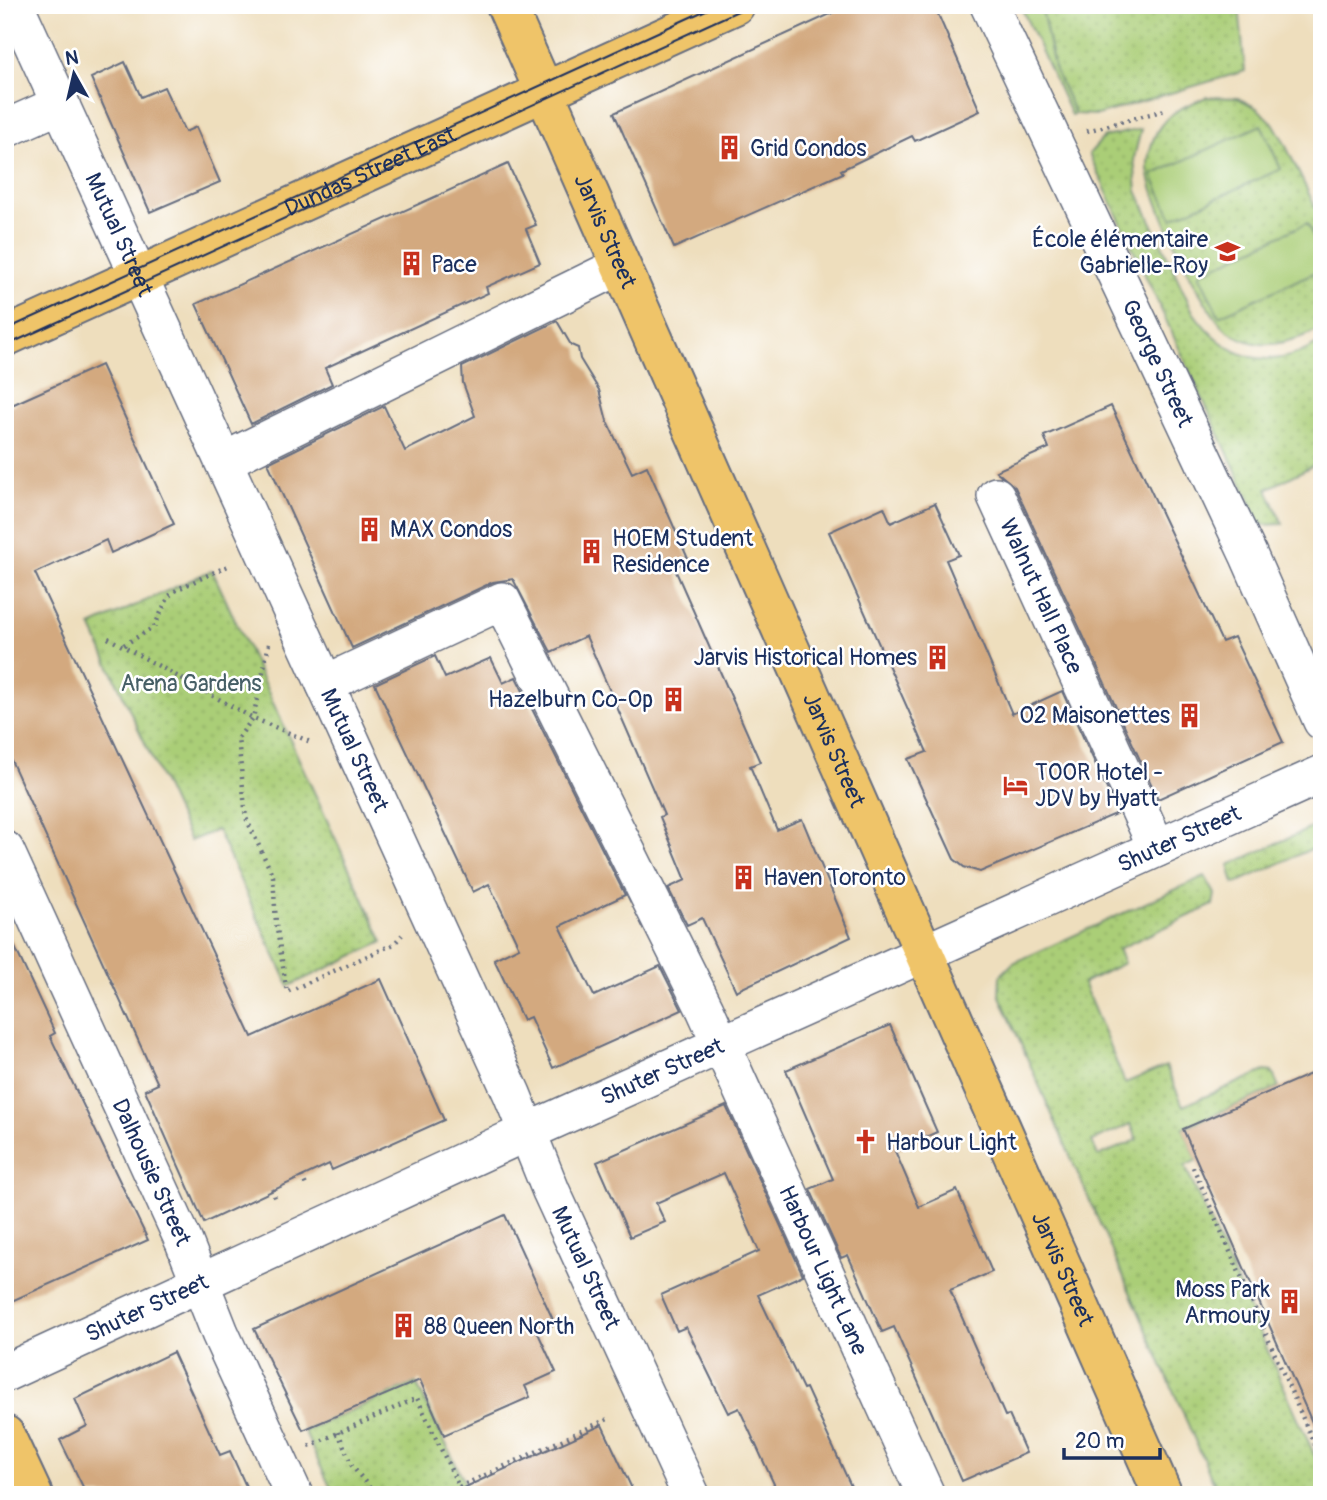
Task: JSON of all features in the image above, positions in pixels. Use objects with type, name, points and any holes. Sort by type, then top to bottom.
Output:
[{"type":"main road","name":"Jarvis Street","points":[[506,5],[1163,1495]]},
{"type":"main road","name":"Dundas Street East","points":[[5,337],[735,5]]},
{"type":"main road","points":[[5,1435],[33,1495]]},
{"type":"street","name":"Mutual Street","points":[[15,5],[691,1495]]},
{"type":"street","name":"George Street","points":[[989,5],[1248,554],[1322,721]]},
{"type":"street","points":[[5,129],[61,103]]},
{"type":"street","points":[[224,461],[620,266]]},
{"type":"street","name":"Walnut Hall Place","points":[[996,496],[1157,848]]},
{"type":"street","name":"Harbour Light Lane","points":[[325,684],[502,601],[721,1044],[926,1495]]},
{"type":"street","name":"Shuter Street","points":[[5,1373],[201,1285],[527,1132],[1322,774]]},
{"type":"street","name":"Dalhousie Street","points":[[5,850],[294,1495]]},
{"type":"path","points":[[1086,131],[1164,110]]},
{"type":"path","points":[[123,646],[154,627],[169,596],[178,589],[230,565]]},
{"type":"path","points":[[108,638],[253,718],[319,746]]},
{"type":"path","points":[[270,640],[253,718],[238,738],[246,818],[273,876],[277,934],[287,992],[394,944],[403,934]]},
{"type":"path","points":[[1193,1167],[1322,1462]]},
{"type":"path","points":[[302,1176],[307,1188]]},
{"type":"path","points":[[272,1189],[276,1202]]},
{"type":"path","points":[[301,1448],[417,1398],[460,1487]]},
{"type":"path","points":[[456,1495],[460,1487],[611,1418]]},
{"type":"path","points":[[338,1433],[360,1478],[370,1488],[407,1495]]},
{"type":"green space","points":[[1020,5],[1041,5],[1054,68],[1075,114],[1071,115]]},
{"type":"green space","points":[[1041,5],[1239,5],[1245,71],[1097,115],[1075,114],[1054,68]]},
{"type":"green space","points":[[1207,97],[1238,98],[1257,108],[1273,123],[1322,221],[1322,325],[1306,335],[1280,343],[1264,344],[1250,342],[1228,331],[1218,321],[1193,281],[1168,229],[1151,184],[1148,158],[1151,146],[1166,119]]},
{"type":"green space","points":[[1261,125],[1281,169],[1172,218],[1152,175]]},
{"type":"green space","points":[[1141,129],[1134,158],[1137,191],[1193,312],[1206,328],[1235,351],[1268,359],[1303,351],[1322,341],[1322,461],[1267,489],[1283,524],[1261,525],[1089,154],[1104,137]]},
{"type":"green space","points":[[1307,223],[1322,256],[1322,269],[1219,316],[1199,274]]},
{"type":"green space","name":"Arena Gardens","points":[[212,570],[383,942],[289,986],[217,830],[190,841],[91,626]]},
{"type":"green space","points":[[1322,823],[1322,844],[1234,884],[1229,865]]},
{"type":"green space","points":[[1205,876],[1215,894],[1213,905],[1118,949],[1124,963],[1083,983],[1125,1083],[1166,1066],[1183,1106],[1265,1071],[1272,1072],[1279,1087],[1183,1128],[1197,1160],[1185,1166],[1322,1472],[1322,1495],[1219,1495],[999,994],[1000,976],[1013,963]],"holes":[[[1131,1124],[1137,1140],[1098,1156],[1092,1141]]]},
{"type":"green space","points":[[416,1383],[471,1495],[334,1495],[304,1431]]},
{"type":"building","points":[[850,5],[934,5],[980,111],[915,141],[912,136],[841,170],[843,173],[674,248],[614,113]]},
{"type":"building","points":[[125,62],[141,97],[164,87],[185,132],[196,127],[220,182],[150,212],[91,78]]},
{"type":"building","name":"Pace","points":[[508,164],[536,225],[526,229],[540,263],[486,287],[488,293],[325,368],[332,384],[251,424],[196,304]]},
{"type":"building","points":[[557,321],[571,345],[578,348],[580,359],[599,390],[607,421],[632,473],[647,466],[689,561],[674,567],[760,762],[750,766],[777,830],[802,819],[851,937],[736,991],[702,918],[687,925],[668,888],[686,880],[660,817],[664,815],[586,636],[551,652],[513,579],[493,582],[352,648],[268,463],[384,406],[405,451],[475,416],[463,383],[462,367]]},
{"type":"building","points":[[101,365],[174,524],[111,553],[106,540],[35,573],[252,1037],[381,979],[444,1120],[332,1170],[329,1164],[204,1223],[145,1090],[158,1084],[5,747],[5,408]]},
{"type":"building","points":[[1111,406],[1222,642],[1234,637],[1283,742],[1158,799],[1015,487],[996,471],[1049,448],[1044,436]]},
{"type":"building","points":[[935,503],[959,555],[946,560],[1012,714],[1062,691],[1118,813],[980,872],[964,867],[954,859],[908,759],[927,752],[829,532],[884,507],[891,523]]},
{"type":"building","points":[[435,656],[445,678],[491,658],[503,683],[516,677],[625,895],[560,926],[594,996],[660,966],[682,1010],[553,1068],[530,1017],[523,1020],[494,959],[519,947],[489,884],[473,892],[375,684]]},
{"type":"building","points":[[5,926],[55,1033],[50,1036],[148,1240],[5,1304]]},
{"type":"building","points":[[890,1025],[937,1132],[895,1151],[919,1207],[957,1190],[992,1272],[950,1290],[1005,1416],[1009,1415],[1026,1453],[962,1481],[894,1327],[882,1332],[848,1255],[841,1258],[810,1189],[833,1179],[786,1070]]},
{"type":"building","name":"Moss Park Armoury","points":[[1322,1069],[1322,1445],[1183,1129]]},
{"type":"building","points":[[726,1106],[803,1275],[758,1295],[803,1389],[806,1388],[855,1495],[779,1495],[739,1408],[728,1413],[686,1327],[677,1331],[661,1295],[759,1251],[724,1173],[656,1203],[665,1222],[630,1237],[597,1162]]},
{"type":"building","name":"88 Queen North","points":[[505,1215],[555,1324],[537,1331],[556,1372],[525,1386],[530,1397],[444,1435],[420,1380],[303,1430],[254,1329]]},
{"type":"building","points":[[173,1352],[220,1455],[230,1451],[250,1495],[87,1495],[60,1440],[87,1426],[75,1399]]},
{"type":"building","points":[[602,1425],[635,1495],[448,1495]]},
{"type":"tram line","points":[[5,330],[717,5]]},
{"type":"tram line","points":[[5,346],[751,5]]},
{"type":"place","name":"Grid Condos","points":[[730,148]]},
{"type":"place","name":"École élémentaire Gabrielle-Roy","points":[[1228,252]]},
{"type":"place","name":"Pace","points":[[411,264]]},
{"type":"place","name":"MAX Condos","points":[[370,529]]},
{"type":"place","name":"HOEM Student Residence","points":[[592,551]]},
{"type":"place","name":"Jarvis Historical Homes","points":[[937,657]]},
{"type":"place","name":"Hazelburn Co-Op","points":[[673,699]]},
{"type":"place","name":"O2 Maisonettes","points":[[1190,715]]},
{"type":"place","name":"TOOR Hotel - JDV by Hyatt","points":[[1015,785]]},
{"type":"place","name":"Haven Toronto","points":[[743,877]]},
{"type":"place","name":"Harbour Light","points":[[866,1142]]},
{"type":"place","name":"Moss Park Armoury","points":[[1290,1302]]},
{"type":"place","name":"88 Queen North","points":[[404,1326]]}]
